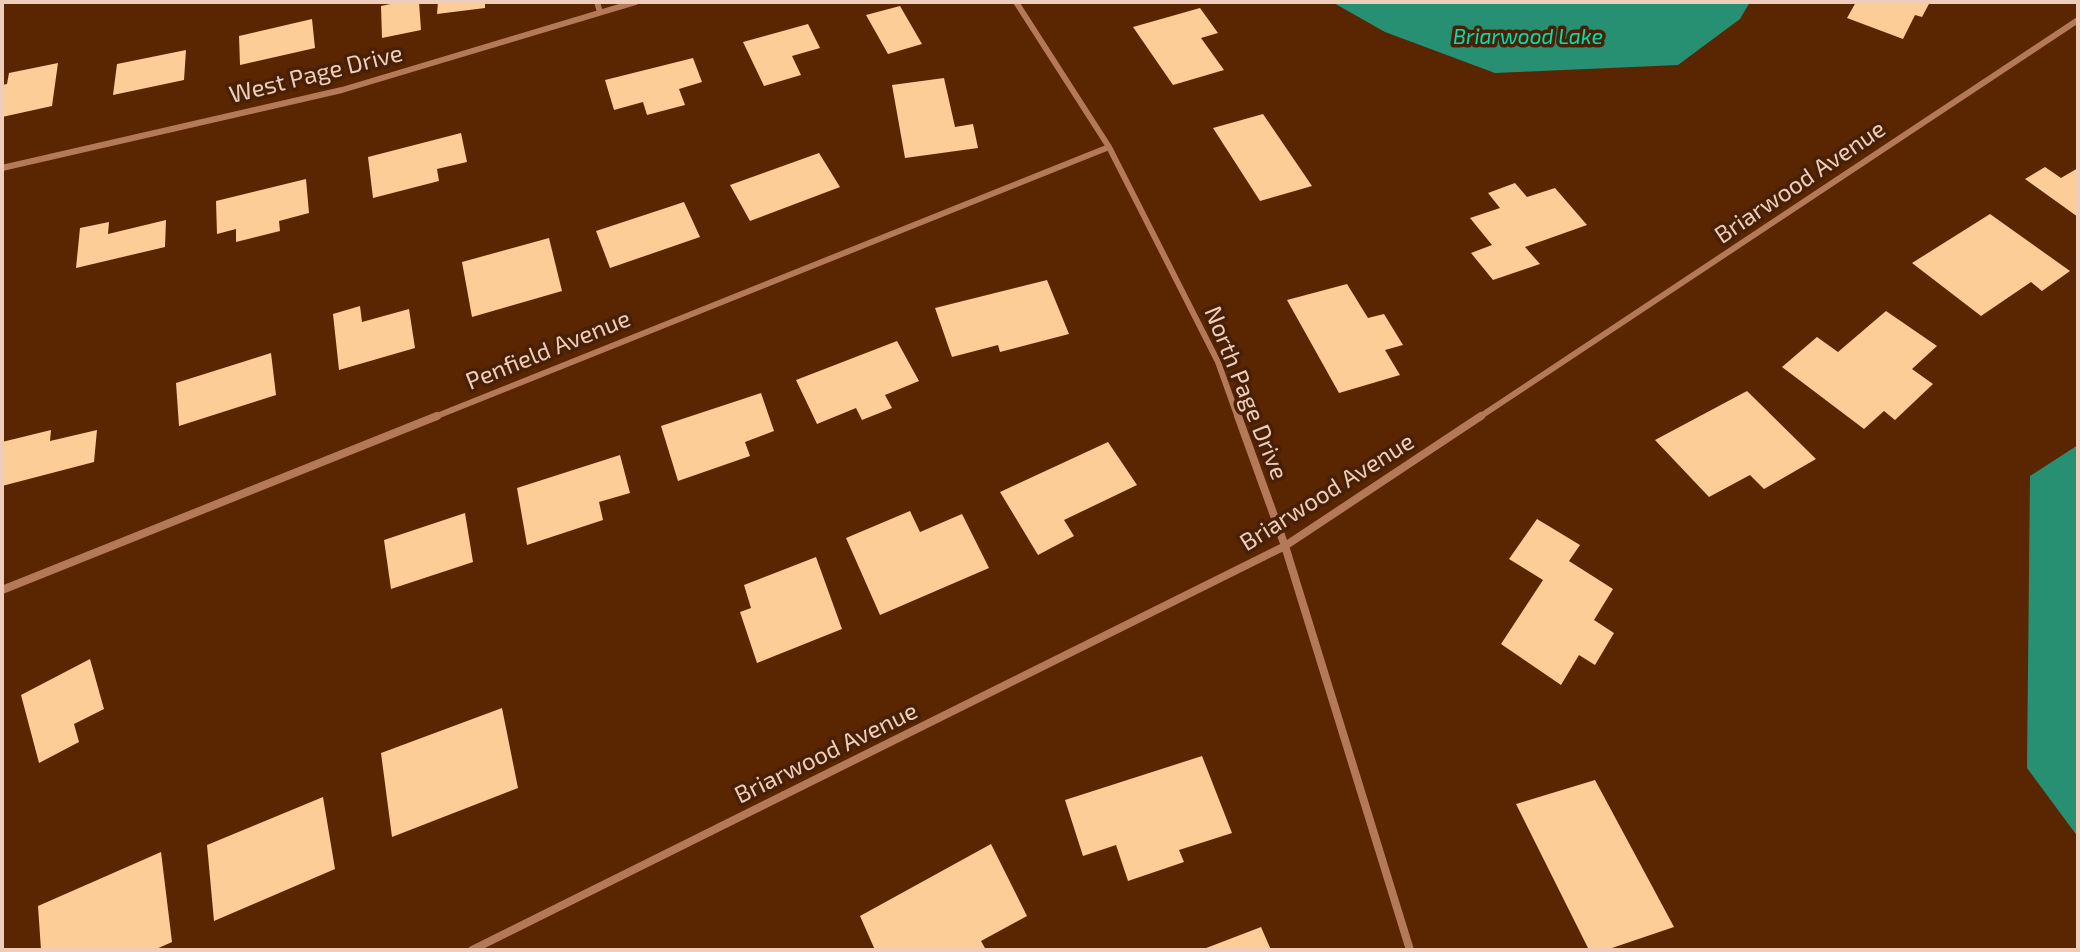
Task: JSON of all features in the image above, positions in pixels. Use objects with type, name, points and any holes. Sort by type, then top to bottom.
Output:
[{"type":"street","points":[[597,2],[600,12]]},
{"type":"street","name":"West Page Drive","points":[[2,168],[342,90],[636,2]]},
{"type":"street","name":"North Page Drive","points":[[1016,2],[1109,147],[1218,362],[1285,546],[1410,950]]},
{"type":"street","name":"Briarwood Avenue","points":[[472,950],[1285,546],[2078,20]]},
{"type":"street","name":"Penfield Avenue","points":[[2,590],[1109,147]]},
{"type":"water","name":"Briarwood Lake","points":[[1332,2],[1750,2],[1740,19],[1678,65],[1495,73],[1385,32]]},
{"type":"water","points":[[2078,445],[2078,837],[2027,768],[2030,476]]},
{"type":"building","points":[[419,2],[421,30],[382,38],[381,6]]},
{"type":"building","points":[[438,2],[485,2],[485,8],[437,14]]},
{"type":"building","points":[[1856,2],[1930,2],[1922,17],[1915,15],[1903,39],[1847,18]]},
{"type":"building","points":[[900,6],[922,44],[888,54],[866,15]]},
{"type":"building","points":[[1200,8],[1218,33],[1201,38],[1224,70],[1173,85],[1133,27]]},
{"type":"building","points":[[312,19],[315,48],[240,65],[239,36]]},
{"type":"building","points":[[808,24],[820,48],[792,56],[801,75],[764,86],[743,42]]},
{"type":"building","points":[[186,50],[184,80],[113,95],[117,64]]},
{"type":"building","points":[[693,58],[702,82],[679,89],[685,105],[647,115],[643,102],[614,110],[605,80]]},
{"type":"building","points":[[58,63],[52,106],[2,117],[2,85],[7,84],[9,73]]},
{"type":"building","points":[[944,78],[955,127],[973,124],[978,148],[905,158],[892,85]]},
{"type":"building","points":[[1263,114],[1312,186],[1260,201],[1213,128]]},
{"type":"building","points":[[461,133],[467,162],[437,169],[439,181],[373,198],[368,157]]},
{"type":"building","points":[[819,153],[840,187],[750,221],[730,185]]},
{"type":"building","points":[[2045,167],[2061,178],[2078,168],[2078,217],[2025,179]]},
{"type":"building","points":[[306,179],[309,213],[279,221],[280,231],[236,242],[236,229],[217,234],[216,201]]},
{"type":"building","points":[[1515,183],[1527,197],[1555,188],[1587,225],[1525,247],[1540,264],[1493,280],[1471,253],[1492,245],[1470,218],[1500,208],[1488,193]]},
{"type":"building","points":[[684,202],[700,237],[610,268],[596,231]]},
{"type":"building","points":[[1990,214],[2070,271],[2042,291],[2031,282],[1981,316],[1912,263]]},
{"type":"building","points":[[166,220],[165,247],[76,268],[80,228],[109,222],[108,234]]},
{"type":"building","points":[[549,238],[562,291],[472,317],[462,262]]},
{"type":"building","points":[[1047,280],[1069,334],[1000,352],[998,345],[952,357],[935,308]]},
{"type":"building","points":[[1347,284],[1368,318],[1384,314],[1403,345],[1385,350],[1400,375],[1339,393],[1287,300]]},
{"type":"building","points":[[360,306],[362,322],[409,309],[415,348],[339,370],[333,314]]},
{"type":"building","points":[[1886,311],[1937,346],[1912,369],[1933,384],[1895,420],[1884,411],[1864,429],[1782,367],[1817,337],[1838,352]]},
{"type":"building","points":[[897,341],[919,381],[885,395],[892,408],[862,420],[856,408],[817,424],[796,380]]},
{"type":"building","points":[[271,353],[276,395],[179,426],[176,383]]},
{"type":"building","points":[[1747,391],[1816,459],[1764,489],[1750,475],[1709,497],[1655,440]]},
{"type":"building","points":[[761,393],[774,431],[745,442],[750,456],[678,481],[661,426]]},
{"type":"building","points":[[51,430],[50,441],[97,430],[94,462],[2,486],[2,442]]},
{"type":"building","points":[[1108,442],[1137,485],[1064,520],[1074,536],[1038,555],[1000,492]]},
{"type":"building","points":[[620,455],[630,493],[599,502],[603,520],[527,545],[517,488]]},
{"type":"building","points":[[910,511],[920,532],[962,514],[989,568],[880,615],[846,538]]},
{"type":"building","points":[[465,513],[473,562],[391,589],[384,540]]},
{"type":"building","points":[[1537,519],[1580,545],[1569,561],[1613,589],[1594,620],[1614,633],[1595,665],[1579,655],[1561,685],[1501,644],[1543,580],[1509,559]]},
{"type":"building","points":[[816,557],[842,629],[757,663],[740,612],[751,608],[744,585]]},
{"type":"building","points":[[90,659],[104,709],[74,724],[79,742],[39,763],[21,695]]},
{"type":"building","points":[[502,708],[518,788],[392,837],[381,753]]},
{"type":"building","points":[[1202,756],[1232,833],[1179,850],[1184,862],[1128,881],[1116,845],[1083,856],[1065,800]]},
{"type":"building","points":[[1595,780],[1674,927],[1606,950],[1589,950],[1516,804]]},
{"type":"building","points":[[323,797],[335,869],[214,921],[207,845]]},
{"type":"building","points":[[991,844],[1027,916],[981,941],[986,950],[875,950],[860,916]]},
{"type":"building","points":[[161,852],[172,942],[154,950],[41,950],[38,906]]},
{"type":"building","points":[[1261,927],[1271,950],[1201,950]]}]
